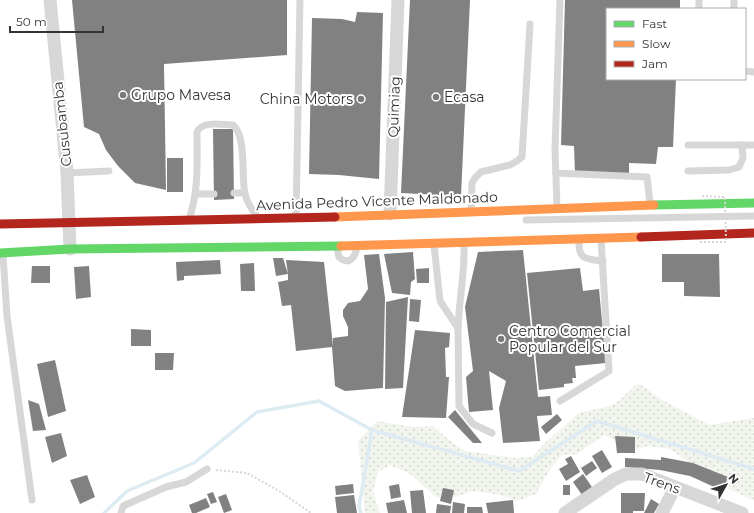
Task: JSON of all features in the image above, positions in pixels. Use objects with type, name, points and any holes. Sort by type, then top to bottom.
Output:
[{"type":"main road","name":"Avenida Pedro Vicente Maldonado","points":[[2,253],[69,234],[189,220],[296,219],[390,214],[471,213],[650,205],[754,203]]},
{"type":"main road","name":"Avenida Pedro Vicente Maldonado","points":[[0,224],[69,234],[337,246],[434,242],[464,238],[579,238],[754,232]]},
{"type":"street","name":"Cusubamba","points":[[50,0],[67,173],[69,234]]},
{"type":"street","name":"Quimiag","points":[[390,214],[398,0]]},
{"type":"street","name":"Trens","points":[[564,513],[615,479],[626,474],[642,474],[742,513]]},
{"type":"street","points":[[662,513],[676,487]]},
{"type":"lane","points":[[296,219],[300,0]]},
{"type":"lane","points":[[557,209],[555,149],[560,0]]},
{"type":"lane","points":[[471,213],[472,183],[475,178],[481,172],[510,164],[522,157],[530,24]]},
{"type":"lane","points":[[189,220],[194,207],[196,194],[197,132],[200,128],[208,125],[233,125],[236,128],[240,138],[245,193],[254,212],[260,219]]},
{"type":"lane","points":[[688,145],[754,145]]},
{"type":"lane","points":[[688,171],[729,170],[739,166],[743,158],[742,145]]},
{"type":"lane","points":[[67,173],[109,170]]},
{"type":"lane","points":[[556,173],[647,177],[650,205]]},
{"type":"lane","points":[[234,193],[245,193]]},
{"type":"lane","points":[[196,194],[214,194]]},
{"type":"lane","points":[[515,220],[754,216]]},
{"type":"lane","points":[[114,229],[355,224]]},
{"type":"lane","points":[[492,433],[473,424],[459,406],[458,328],[459,304],[465,258],[464,238],[754,228]]},
{"type":"lane","points":[[53,242],[69,234],[170,240]]},
{"type":"lane","points":[[560,402],[609,371],[601,237]]},
{"type":"lane","points":[[579,238],[579,251],[582,256],[586,259],[603,261]]},
{"type":"lane","points":[[434,242],[440,302],[458,328]]},
{"type":"lane","points":[[337,246],[339,257],[347,261],[352,259],[358,245]]},
{"type":"lane","points":[[2,253],[7,316],[32,500]]},
{"type":"lane","points":[[121,513],[123,506],[166,487],[186,482],[207,469]]},
{"type":"path","points":[[700,196],[725,197],[726,242],[700,242]]},
{"type":"path","points":[[207,469],[247,473],[279,491],[311,513]]},
{"type":"shaded area","points":[[638,383],[662,400],[709,425],[754,418],[754,501],[723,486],[670,449],[649,446],[636,449],[604,435],[577,454],[562,455],[550,469],[536,494],[517,501],[500,495],[473,491],[455,497],[436,497],[410,474],[390,465],[378,472],[373,492],[380,513],[365,513],[358,441],[377,421],[412,427],[433,426],[465,451],[515,458],[532,457],[547,441],[579,413],[614,405]]},
{"type":"building","name":"Grupo Mavesa","points":[[72,0],[287,0],[287,55],[164,64],[166,190],[135,183],[118,166],[106,150],[99,134],[84,127]]},
{"type":"building","name":"Ecasa","points":[[410,0],[470,0],[461,196],[401,193]]},
{"type":"building","points":[[565,0],[680,0],[680,8],[606,8],[606,80],[676,80],[673,147],[658,147],[656,164],[629,163],[629,174],[575,173],[574,146],[561,145]]},
{"type":"building","points":[[357,12],[383,13],[379,179],[309,174],[312,18],[342,19],[355,22]]},
{"type":"building","points":[[213,129],[233,129],[234,199],[214,200]]},
{"type":"building","points":[[167,158],[183,158],[183,192],[167,192]]},
{"type":"building","name":"Centro Comercial Popular del Sur","points":[[523,250],[538,397],[550,396],[552,415],[537,416],[540,441],[503,443],[499,408],[506,381],[489,371],[493,410],[469,412],[466,377],[473,371],[465,307],[478,252]]},
{"type":"building","points":[[413,252],[415,279],[411,282],[410,295],[392,293],[384,254]]},
{"type":"building","points":[[379,254],[385,298],[383,388],[345,391],[335,386],[332,347],[296,351],[291,305],[282,306],[278,282],[288,280],[286,260],[324,262],[333,346],[333,338],[348,336],[348,327],[343,316],[343,310],[348,303],[360,301],[368,289],[364,255]]},
{"type":"building","points":[[662,254],[719,254],[720,297],[684,296],[684,282],[662,282]]},
{"type":"building","points":[[273,258],[283,258],[288,274],[276,276]]},
{"type":"building","points":[[220,260],[221,274],[184,276],[184,280],[177,281],[176,262]]},
{"type":"building","points":[[254,263],[255,291],[241,291],[240,264]]},
{"type":"building","points":[[32,266],[50,266],[50,283],[31,283]]},
{"type":"building","points":[[89,266],[91,297],[76,299],[74,267]]},
{"type":"building","points":[[429,268],[429,283],[417,283],[416,269]]},
{"type":"building","points":[[580,268],[583,291],[599,289],[606,363],[575,366],[576,378],[572,378],[573,383],[564,384],[564,387],[539,390],[527,273]]},
{"type":"building","points":[[408,297],[403,388],[385,389],[386,302]]},
{"type":"building","points":[[410,299],[421,300],[419,322],[409,321]]},
{"type":"building","points":[[131,329],[151,330],[151,346],[131,346]]},
{"type":"building","points":[[415,330],[450,333],[449,347],[445,348],[446,377],[449,377],[446,418],[402,417]]},
{"type":"building","points":[[155,353],[174,353],[173,370],[155,370]]},
{"type":"building","points":[[55,360],[66,411],[48,417],[37,364]]},
{"type":"building","points":[[28,400],[39,404],[46,430],[33,431]]},
{"type":"building","points":[[455,410],[482,443],[473,443],[448,417]]},
{"type":"building","points":[[557,414],[562,420],[546,434],[541,427]]},
{"type":"building","points":[[61,433],[67,456],[52,463],[45,437]]},
{"type":"building","points":[[615,436],[635,437],[635,453],[617,453]]},
{"type":"building","points":[[602,450],[612,467],[602,473],[592,456]]},
{"type":"building","points":[[571,456],[580,472],[566,481],[559,469],[568,464],[565,459]]},
{"type":"building","points":[[661,457],[693,463],[728,477],[723,491],[690,476],[660,470],[625,467],[625,458],[661,460]]},
{"type":"building","points":[[592,461],[597,468],[586,476],[581,468]]},
{"type":"building","points":[[583,474],[592,487],[582,495],[573,482]]},
{"type":"building","points":[[87,475],[95,497],[80,504],[70,480]]},
{"type":"building","points":[[353,484],[354,493],[336,495],[335,486]]},
{"type":"building","points":[[399,484],[401,497],[391,499],[389,486]]},
{"type":"building","points":[[563,485],[570,485],[570,495],[563,495]]},
{"type":"building","points":[[443,488],[454,490],[451,504],[440,501]]},
{"type":"building","points":[[423,490],[426,513],[412,513],[410,491]]},
{"type":"building","points":[[213,492],[217,502],[211,504],[207,494]]},
{"type":"building","points":[[621,493],[645,493],[644,511],[621,513]]},
{"type":"building","points":[[226,494],[232,510],[224,513],[218,497]]},
{"type":"building","points":[[354,495],[357,513],[337,513],[335,497]]},
{"type":"building","points":[[206,498],[210,507],[196,513],[192,513],[189,505]]},
{"type":"building","points":[[651,499],[659,504],[654,513],[644,513]]},
{"type":"building","points":[[404,500],[407,513],[388,513],[386,503]]},
{"type":"building","points":[[513,500],[514,513],[488,513],[486,503]]},
{"type":"building","points":[[453,502],[465,504],[464,513],[452,513]]},
{"type":"building","points":[[437,504],[451,506],[450,513],[436,513]]},
{"type":"building","points":[[467,507],[482,507],[483,513],[467,513]]},
{"type":"waterway","points":[[104,513],[127,491],[194,463],[257,412],[319,401],[372,430],[519,471],[597,421],[754,469]]},
{"type":"waterway","points":[[361,513],[359,507],[372,430]]},
{"type":"traffic: fast","points":[[654,205],[754,203]]},
{"type":"traffic: fast","points":[[0,253],[70,249],[341,246]]},
{"type":"traffic: slow","points":[[335,217],[654,205]]},
{"type":"traffic: slow","points":[[341,246],[641,237]]},
{"type":"traffic: jam","points":[[0,224],[335,217]]},
{"type":"traffic: jam","points":[[641,237],[754,233]]},
{"type":"place","name":"Grupo Mavesa","points":[[123,95]]},
{"type":"place","name":"Ecasa","points":[[436,97]]},
{"type":"place","name":"China Motors","points":[[361,99]]},
{"type":"place","name":"Centro Comercial Popular del Sur","points":[[501,339]]}]
